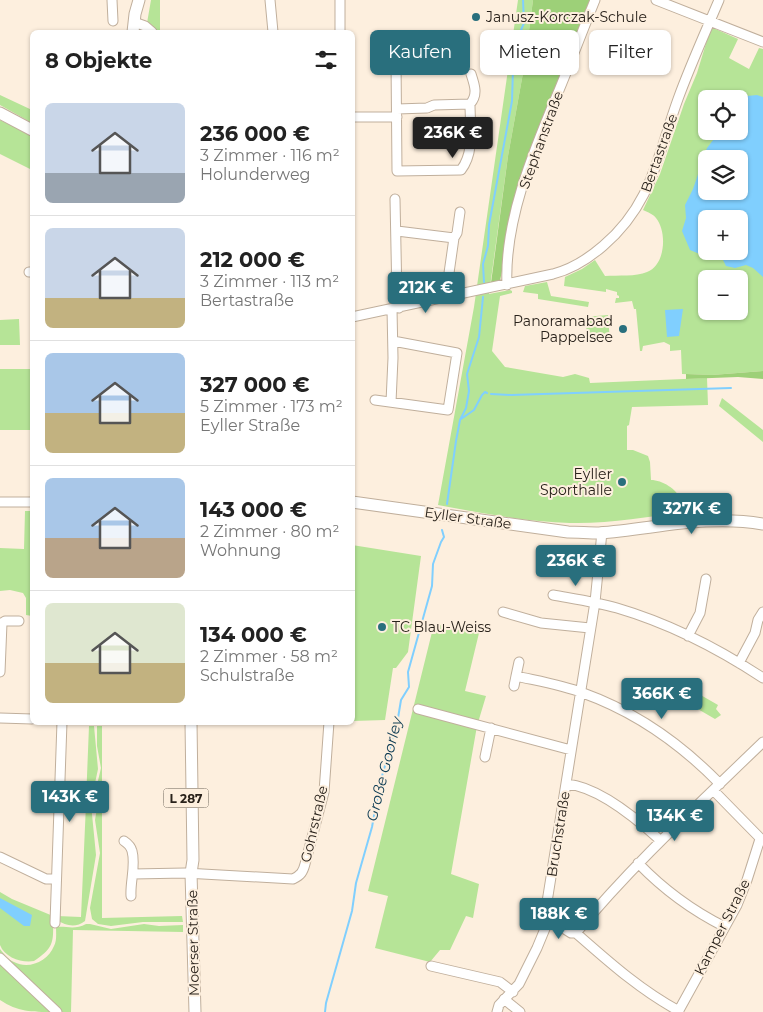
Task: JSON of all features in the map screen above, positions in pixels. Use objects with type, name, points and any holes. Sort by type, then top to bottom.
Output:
[{"type":"main road","points":[[134,27],[135,14],[141,0]]},
{"type":"main road","points":[[0,113],[30,129]]},
{"type":"main road","name":"Eyller Straße","points":[[355,502],[568,532],[602,532],[703,520],[741,520],[763,524]]},
{"type":"main road","name":"Moerser Straße","points":[[185,725],[188,860],[191,873]]},
{"type":"main road","name":"Moerser Straße","points":[[191,725],[193,860],[191,873],[195,1012]]},
{"type":"street","points":[[112,0],[113,21]]},
{"type":"street","points":[[270,0],[273,30]]},
{"type":"street","points":[[340,0],[340,30]]},
{"type":"street","name":"Stephanstraße","points":[[507,285],[506,267],[519,200],[543,128],[595,0]]},
{"type":"street","points":[[656,0],[763,42]]},
{"type":"street","name":"Bertastraße","points":[[355,316],[549,276],[576,266],[593,254],[627,223],[639,206],[651,180],[679,97],[719,0]]},
{"type":"street","points":[[134,27],[145,26],[150,30]]},
{"type":"street","points":[[396,75],[397,172],[461,170],[471,146],[470,104],[475,98],[476,87],[471,74]]},
{"type":"street","points":[[355,117],[397,113],[434,105],[470,104]]},
{"type":"street","points":[[391,402],[393,341],[397,298],[395,199]]},
{"type":"street","points":[[449,297],[447,287],[460,212]]},
{"type":"street","points":[[397,231],[454,238]]},
{"type":"street","points":[[374,400],[448,410],[457,353],[393,341]]},
{"type":"street","points":[[0,502],[30,502]]},
{"type":"street","name":"Bruchstraße","points":[[549,919],[547,902],[595,602],[602,532]]},
{"type":"street","points":[[688,636],[700,612],[706,579]]},
{"type":"street","points":[[553,595],[595,602],[645,617],[688,636],[763,678]]},
{"type":"street","points":[[503,612],[541,623],[590,628]]},
{"type":"street","points":[[739,663],[755,633],[758,620],[763,612]]},
{"type":"street","points":[[0,672],[1,623],[19,621]]},
{"type":"street","points":[[514,686],[519,662]]},
{"type":"street","points":[[516,676],[581,692],[612,704],[643,721],[691,755],[762,840]]},
{"type":"street","points":[[418,709],[571,750]]},
{"type":"street","points":[[0,718],[30,719]]},
{"type":"street","points":[[55,923],[62,725]]},
{"type":"street","name":"Gohrstraße","points":[[191,873],[293,879],[299,876],[305,864],[324,792],[329,725]]},
{"type":"street","points":[[485,757],[491,728]]},
{"type":"street","points":[[496,1012],[499,1005],[519,984],[549,919],[571,933],[576,932],[618,883],[660,840],[763,742]]},
{"type":"street","points":[[567,784],[595,794],[614,804],[639,821],[660,840]]},
{"type":"street","name":"Kamper Straße","points":[[678,1012],[725,927],[747,880],[762,840]]},
{"type":"street","points":[[124,841],[132,850],[133,874],[130,883],[131,896]]},
{"type":"street","points":[[0,857],[46,879],[56,879]]},
{"type":"street","points":[[638,863],[690,909],[725,927]]},
{"type":"street","points":[[133,874],[191,873]]},
{"type":"street","points":[[576,932],[617,969],[648,993],[678,1012]]},
{"type":"street","points":[[0,958],[56,1012]]},
{"type":"street","points":[[430,966],[500,982],[513,992]]},
{"type":"street","points":[[504,999],[520,1012]]},
{"type":"green space","points":[[151,0],[160,0],[160,30],[154,30],[147,23]]},
{"type":"green space","points":[[518,0],[533,0],[529,30],[514,30]]},
{"type":"green space","points":[[533,0],[590,0],[578,30],[529,30]]},
{"type":"green space","points":[[711,27],[738,39],[729,58],[749,69],[759,48],[763,49],[763,371],[712,375],[682,374],[681,350],[670,351],[670,345],[664,342],[643,346],[642,351],[640,351],[636,309],[634,309],[632,301],[615,303],[616,298],[619,298],[617,292],[606,289],[606,292],[564,286],[565,277],[595,260],[605,276],[643,274],[653,268],[658,262],[663,247],[660,224],[655,217],[643,210],[660,174],[684,104],[697,73]]},
{"type":"green space","points":[[507,75],[523,75],[508,156],[489,294],[510,290],[512,293],[500,296],[492,351],[505,367],[563,377],[575,374],[589,378],[590,383],[707,378],[708,405],[632,407],[629,425],[627,426],[627,450],[633,450],[648,456],[651,480],[664,483],[673,489],[682,501],[684,512],[613,521],[570,523],[521,519],[438,505],[474,307]]},
{"type":"green space","points":[[523,75],[561,75],[527,161],[513,214],[500,281],[491,283],[508,156]]},
{"type":"green space","points":[[0,95],[30,109],[30,122],[0,105]]},
{"type":"green space","points":[[0,120],[30,134],[30,169],[0,154]]},
{"type":"green space","points":[[547,282],[551,296],[589,302],[588,307],[538,299],[538,294],[523,292],[525,286]]},
{"type":"green space","points":[[608,315],[610,342],[608,342],[607,338],[585,335],[588,321],[583,320],[584,317]]},
{"type":"green space","points":[[19,319],[20,345],[0,345],[0,320]]},
{"type":"green space","points":[[0,369],[30,369],[30,430],[0,430]]},
{"type":"green space","points":[[763,371],[763,379],[738,377],[686,379],[686,374],[712,375]]},
{"type":"green space","points":[[722,398],[763,430],[763,442],[719,406]]},
{"type":"green space","points":[[25,511],[30,511],[30,616],[26,615],[26,598],[23,593],[10,590],[0,591],[0,548],[24,549]]},
{"type":"green space","name":"TC Blau-Weiss","points":[[355,545],[421,556],[408,652],[396,668],[393,668],[385,720],[355,721]]},
{"type":"green space","points":[[434,624],[479,633],[465,691],[486,696],[477,726],[451,874],[479,884],[473,918],[466,916],[450,950],[440,950],[430,962],[375,948],[388,896],[368,891]]},
{"type":"green space","points":[[671,678],[718,705],[716,709],[721,715],[715,719],[665,690]]},
{"type":"green space","points":[[89,726],[94,726],[98,769],[91,802],[86,801]]},
{"type":"green space","points":[[97,726],[102,726],[102,918],[182,916],[183,922],[143,922],[111,926],[98,924],[92,919],[90,908],[100,853],[95,820],[98,802],[96,789],[101,768],[97,746]]},
{"type":"green space","points":[[86,804],[91,804],[96,855],[85,921],[78,925],[64,924],[57,920],[57,916],[81,917]]},
{"type":"green space","points":[[0,892],[53,916],[53,937],[50,947],[34,961],[14,959],[2,950],[0,945]]},
{"type":"green space","points":[[86,924],[111,929],[144,924],[159,926],[183,925],[183,932],[73,930],[71,1012],[62,1012],[0,956],[0,949],[10,960],[20,964],[37,963],[47,956],[54,946],[56,927],[75,927]]},
{"type":"green space","points":[[0,961],[54,1012],[25,1011],[0,1000]]},
{"type":"water","points":[[757,95],[763,97],[763,277],[753,268],[746,265],[735,268],[726,266],[723,260],[748,260],[748,210],[698,210],[698,253],[690,250],[682,231],[686,218],[685,205],[698,174],[698,200],[748,200],[748,150],[706,150],[713,140],[748,140],[748,96]]},
{"type":"water","points":[[683,309],[679,336],[667,337],[665,310]]},
{"type":"water","points":[[0,898],[32,915],[30,926],[24,926],[0,908]]},
{"type":"waterway","name":"Große Goorley","points":[[484,282],[483,264],[488,246],[489,225],[512,101],[513,69],[517,60],[518,37],[524,23],[523,0]]},
{"type":"waterway","name":"Große Goorley","points":[[447,504],[460,420],[466,408],[469,391],[467,374],[479,337],[483,297]]},
{"type":"waterway","points":[[491,394],[731,388]]},
{"type":"waterway","points":[[461,419],[474,410],[482,395],[485,392],[487,393]]},
{"type":"waterway","name":"Große Goorley","points":[[325,1012],[352,911],[356,883],[372,827],[380,783],[397,724],[401,700],[409,687],[408,672],[432,586],[433,564],[444,537],[442,530]]},
{"type":"place","name":"Janusz-Korczak-Schule","points":[[476,17]]},
{"type":"place","name":"Panoramabad Pappelsee","points":[[623,329]]},
{"type":"place","name":"Eyller Sporthalle","points":[[622,482]]},
{"type":"place","name":"TC Blau-Weiss","points":[[382,627]]}]
